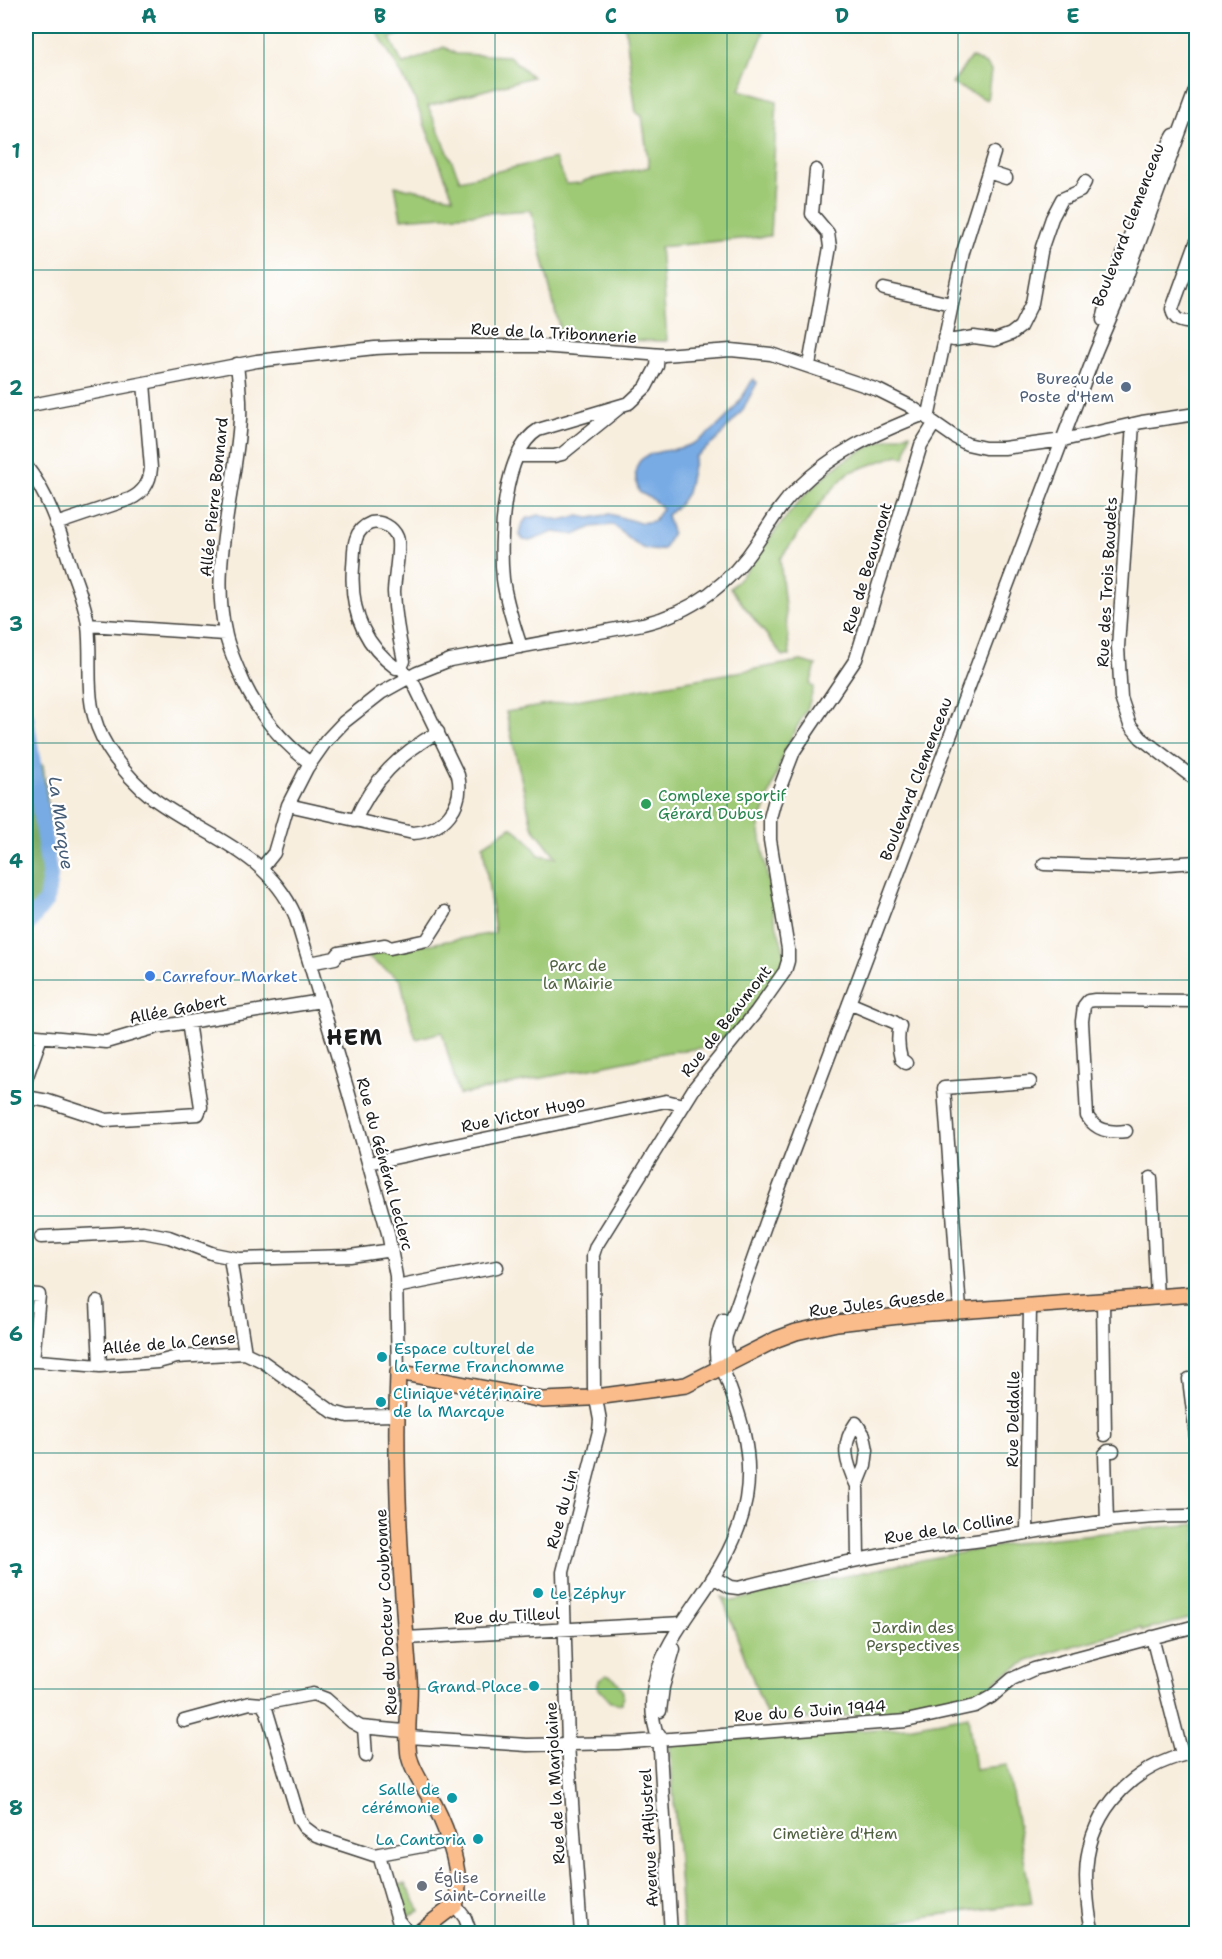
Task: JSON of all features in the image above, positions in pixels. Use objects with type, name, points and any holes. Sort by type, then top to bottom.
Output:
[{"type":"main road","name":"Rue Jules Guesde","points":[[398,1372],[543,1400],[595,1397],[680,1386],[787,1335],[826,1325],[879,1317],[1197,1294]]},
{"type":"main road","name":"Rue du Docteur Coubronne","points":[[398,1372],[396,1414],[405,1638],[410,1690],[410,1761],[439,1815],[449,1841],[458,1882],[458,1897],[455,1905]]},
{"type":"main road","points":[[417,1934],[455,1905]]},
{"type":"street","name":"Boulevard Clemenceau","points":[[724,1366],[716,1355],[718,1335],[766,1220],[1195,94]]},
{"type":"street","name":"Rue de Beaumont","points":[[595,1397],[594,1251],[695,1086],[765,1001],[788,966],[788,949],[770,840],[770,818],[794,751],[856,659],[921,445],[925,417],[932,405],[932,396],[965,244],[994,153]]},
{"type":"street","points":[[808,365],[830,247],[828,233],[812,214],[816,170]]},
{"type":"street","points":[[988,172],[1006,178]]},
{"type":"street","points":[[944,338],[996,340],[1011,334],[1020,327],[1032,303],[1042,247],[1052,218],[1062,199],[1080,191],[1085,182]]},
{"type":"street","points":[[1197,243],[1172,309],[1178,320],[1197,323]]},
{"type":"street","points":[[884,289],[951,304]]},
{"type":"street","name":"Rue de la Tribonnerie","points":[[26,406],[237,364],[354,349],[420,346],[551,346],[658,355],[750,350],[771,354],[878,390],[962,442],[985,448],[1004,448],[1063,440],[1133,424],[1197,414]]},
{"type":"street","points":[[521,647],[505,590],[502,546],[506,499],[517,456],[526,440],[537,430],[623,404],[638,396],[646,387],[657,366],[658,355]]},
{"type":"street","name":"Allée Pierre Bonnard","points":[[237,364],[240,418],[221,568],[225,634],[240,673],[257,706],[286,743],[310,763]]},
{"type":"street","points":[[56,524],[130,499],[138,495],[146,486],[151,468],[144,383]]},
{"type":"street","points":[[517,456],[554,456],[562,453],[623,404]]},
{"type":"street","points":[[262,868],[274,853],[288,805],[310,763],[332,735],[352,715],[406,673],[457,658],[652,621],[677,613],[715,591],[734,572],[747,557],[778,510],[814,473],[860,441],[925,417]]},
{"type":"street","name":"Rue des Trois Baudets","points":[[1133,424],[1118,654],[1121,698],[1130,725],[1141,738],[1197,780]]},
{"type":"street","name":"Rue du Général Leclerc","points":[[26,465],[42,491],[56,524],[83,604],[88,625],[88,684],[91,708],[99,730],[114,757],[151,796],[234,847],[262,868],[276,883],[291,907],[310,963],[369,1163],[392,1250],[396,1287],[398,1372]]},
{"type":"street","points":[[288,805],[413,833],[431,829],[448,817],[457,802],[459,780],[454,764],[406,673],[394,594],[398,540],[390,528],[372,523],[360,530],[355,541],[352,584],[354,606],[362,628],[375,650],[396,668],[406,673]]},
{"type":"street","points":[[88,625],[225,634]]},
{"type":"street","points":[[355,821],[366,798],[389,769],[408,750],[438,732]]},
{"type":"street","points":[[1044,864],[1125,867],[1197,862]]},
{"type":"street","points":[[310,963],[334,958],[351,951],[385,945],[390,948],[427,940],[445,912]]},
{"type":"street","name":"Allée Gabert","points":[[26,1035],[106,1042],[152,1028],[321,1000]]},
{"type":"street","points":[[1126,1131],[1112,1133],[1090,1122],[1086,1116],[1082,1021],[1084,1006],[1089,1001],[1095,1000],[1197,1001]]},
{"type":"street","points":[[849,1003],[900,1026],[898,1049],[901,1059],[906,1063]]},
{"type":"street","points":[[26,1097],[48,1101],[111,1121],[198,1114],[201,1107],[188,1022]]},
{"type":"street","points":[[26,1079],[41,1036]]},
{"type":"street","points":[[960,1311],[944,1088],[1030,1082]]},
{"type":"street","name":"Rue Victor Hugo","points":[[369,1163],[666,1101],[683,1105]]},
{"type":"street","points":[[1151,1178],[1157,1298]]},
{"type":"street","points":[[41,1237],[143,1232],[169,1237],[230,1258],[267,1260],[339,1257],[392,1250]]},
{"type":"street","points":[[230,1258],[245,1353]]},
{"type":"street","points":[[396,1287],[497,1268]]},
{"type":"street","name":"Allée de la Cense","points":[[26,1294],[39,1295],[29,1360],[100,1366],[158,1362],[177,1357],[245,1353],[262,1361],[333,1412],[348,1416],[396,1414]]},
{"type":"street","points":[[97,1302],[100,1366]]},
{"type":"street","points":[[1103,1302],[1105,1435]]},
{"type":"street","name":"Rue Deldalle","points":[[1027,1532],[1030,1306]]},
{"type":"street","name":"Avenue d'Aljustrel","points":[[671,1934],[659,1740],[653,1710],[656,1680],[666,1648],[728,1553],[738,1530],[746,1498],[748,1455],[744,1427],[724,1366]]},
{"type":"street","points":[[1189,1379],[1195,1407],[1197,1436]]},
{"type":"street","name":"Rue du Lin","points":[[565,1630],[562,1572],[599,1431],[600,1420],[595,1397]]},
{"type":"street","points":[[1107,1522],[1105,1454],[1113,1451]]},
{"type":"street","points":[[857,1486],[858,1560]]},
{"type":"street","name":"Rue de la Colline","points":[[713,1577],[730,1587],[738,1588],[914,1549],[1107,1522],[1197,1516]]},
{"type":"street","name":"Rue du Tilleul","points":[[405,1638],[683,1623]]},
{"type":"street","name":"Rue du 6 Juin 1944","points":[[364,1728],[404,1731],[409,1737],[526,1745],[659,1740],[906,1721],[966,1709],[983,1702],[1012,1679],[1034,1669],[1197,1626]]},
{"type":"street","name":"Rue de la Marjolaine","points":[[565,1630],[568,1744],[581,1934]]},
{"type":"street","points":[[1152,1637],[1182,1754]]},
{"type":"street","points":[[184,1721],[250,1703],[262,1704],[313,1694],[320,1695],[352,1722],[364,1728],[366,1756]]},
{"type":"street","points":[[262,1704],[267,1712],[299,1819],[304,1827],[316,1836],[368,1854],[379,1855],[449,1841]]},
{"type":"street","points":[[1094,1934],[1090,1921],[1086,1875],[1098,1821],[1113,1798],[1136,1777],[1151,1767],[1182,1754],[1197,1752]]},
{"type":"street","points":[[379,1855],[398,1920],[409,1934]]},
{"type":"street","points":[[455,1905],[465,1918],[471,1934]]},
{"type":"green space","points":[[374,26],[422,26],[390,38],[403,65],[444,47],[456,54],[509,56],[532,77],[428,106],[460,180],[555,158],[566,184],[581,183],[649,167],[642,116],[636,113],[625,26],[752,26],[764,32],[740,90],[777,101],[770,236],[660,247],[667,341],[562,339],[531,210],[401,219],[395,186],[453,197],[413,95]]},
{"type":"green space","points":[[971,57],[987,65],[991,71],[987,100],[952,84]]},
{"type":"green space","points":[[910,433],[905,457],[898,455],[848,473],[826,496],[780,559],[790,656],[783,656],[730,588],[814,485],[855,454],[885,440]]},
{"type":"green space","name":"Parc de la Mairie","points":[[801,661],[816,665],[810,685],[814,687],[808,707],[785,749],[759,826],[774,917],[786,957],[775,979],[733,1031],[708,1047],[664,1053],[459,1095],[442,1032],[416,1039],[401,980],[364,955],[495,933],[483,845],[511,827],[526,838],[539,855],[557,858],[532,826],[506,712]]},
{"type":"green space","points":[[26,757],[43,765],[55,892],[26,934]]},
{"type":"green space","name":"Jardin des Perspectives","points":[[1196,1524],[1196,1617],[1142,1631],[1141,1628],[1062,1649],[1028,1661],[1001,1676],[984,1693],[961,1701],[914,1711],[769,1722],[722,1597],[733,1601],[889,1567],[1006,1545]]},
{"type":"green space","points":[[606,1675],[614,1679],[621,1687],[623,1700],[621,1704],[611,1702],[598,1688],[598,1681]]},
{"type":"green space","name":"Cimetière d'Hem","points":[[968,1716],[975,1769],[1007,1765],[1032,1903],[930,1916],[840,1933],[683,1933],[670,1746],[672,1743],[907,1727]]},
{"type":"green space","points":[[405,1884],[420,1911],[404,1917],[392,1886]]},
{"type":"water","points":[[753,379],[757,383],[742,411],[717,440],[695,457],[687,493],[679,505],[667,515],[672,532],[664,549],[642,548],[613,525],[592,527],[575,535],[554,532],[530,541],[523,540],[519,534],[521,526],[526,519],[539,515],[560,520],[610,514],[640,523],[654,521],[662,508],[639,492],[636,468],[640,461],[654,453],[684,447],[703,438],[732,411]]},
{"type":"waterway","name":"La Marque","points":[[26,717],[50,877],[46,901],[26,927]]},
{"type":"place","name":"Bureau de Poste d'Hem","points":[[1126,387]]},
{"type":"place","name":"Complexe sportif Gérard Dubus","points":[[646,804]]},
{"type":"place","name":"Carrefour Market","points":[[150,976]]},
{"type":"place","name":"Espace culturel de la Ferme Franchomme","points":[[382,1357]]},
{"type":"place","name":"Clinique vétérinaire de la Marcque","points":[[381,1402]]},
{"type":"place","name":"Le Zéphyr","points":[[538,1593]]},
{"type":"place","name":"Grand Place","points":[[534,1686]]},
{"type":"place","name":"Salle de cérémonie","points":[[452,1798]]},
{"type":"place","name":"La Cantoria","points":[[478,1839]]},
{"type":"place","name":"Église Saint-Corneille","points":[[422,1886]]},
{"type":"district","name":"HEM","points":[[355,1037]]}]
